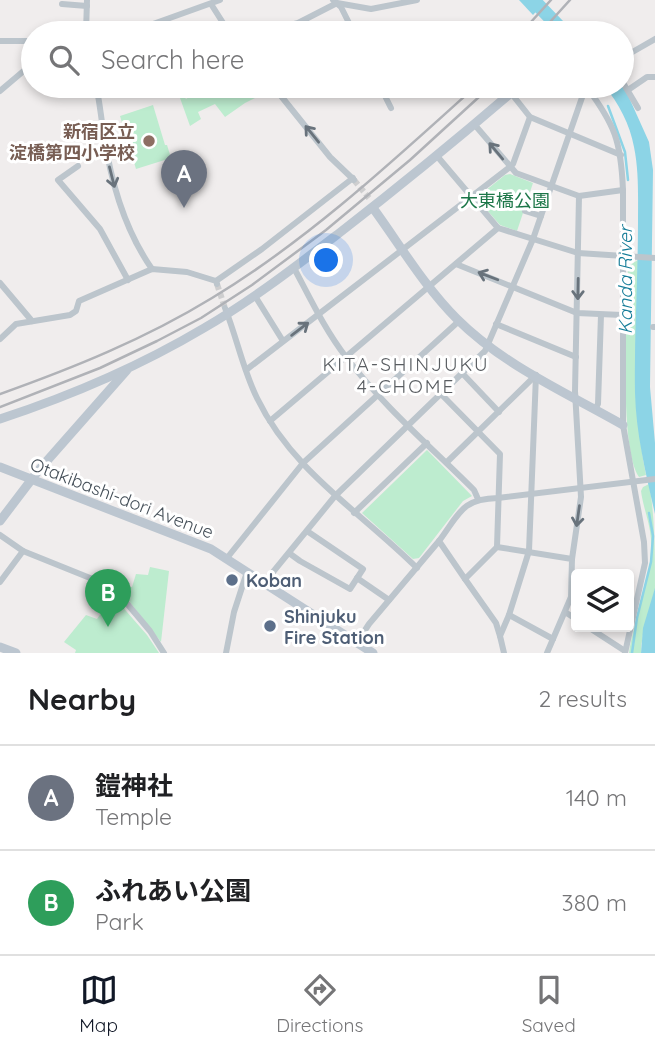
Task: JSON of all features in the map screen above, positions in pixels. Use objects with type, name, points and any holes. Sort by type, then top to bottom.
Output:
[{"type":"street","points":[[162,21],[220,0]]},
{"type":"street","points":[[302,21],[335,2],[371,9],[417,0]]},
{"type":"street","points":[[335,2],[347,21]]},
{"type":"street","points":[[67,7],[87,3],[89,21]]},
{"type":"street","points":[[211,4],[222,21]]},
{"type":"street","points":[[634,51],[655,39]]},
{"type":"street","points":[[0,41],[21,41]]},
{"type":"street","points":[[0,91],[21,73]]},
{"type":"street","points":[[634,86],[647,78],[655,78]]},
{"type":"street","points":[[98,98],[117,197],[135,244],[152,269]]},
{"type":"street","points":[[0,339],[16,324],[70,315],[76,311],[79,302],[152,269],[187,272],[216,283],[354,179],[328,154],[283,98]]},
{"type":"street","points":[[386,98],[391,108]]},
{"type":"street","points":[[0,419],[130,367],[188,337],[226,310],[255,296],[437,156],[504,98]]},
{"type":"street","points":[[514,98],[530,117],[621,155]]},
{"type":"street","points":[[264,583],[335,496],[463,374],[488,346],[534,239],[582,98]]},
{"type":"street","points":[[595,98],[608,116],[621,155],[624,190],[623,425],[644,541],[645,563],[625,652],[595,632]]},
{"type":"street","points":[[632,98],[638,108]]},
{"type":"street","points":[[246,370],[510,167],[530,117]]},
{"type":"street","points":[[474,124],[516,173],[579,196],[624,190]]},
{"type":"street","points":[[437,156],[498,228],[578,253],[653,258]]},
{"type":"street","points":[[78,166],[58,180],[100,229],[128,280]]},
{"type":"street","points":[[547,653],[571,597],[572,559],[581,497],[575,398],[579,196]]},
{"type":"street","points":[[372,204],[429,286],[459,321],[488,346],[623,425]]},
{"type":"street","points":[[525,211],[541,216]]},
{"type":"street","points":[[270,421],[498,228]]},
{"type":"street","points":[[456,264],[577,313],[622,315]]},
{"type":"street","points":[[294,268],[318,314],[346,357],[377,394],[474,490],[478,499]]},
{"type":"street","points":[[0,283],[32,321]]},
{"type":"street","points":[[255,296],[283,341]]},
{"type":"street","points":[[226,310],[257,398],[270,421],[303,463],[335,496],[417,568]]},
{"type":"street","points":[[595,409],[598,404],[601,315]]},
{"type":"street","points":[[227,558],[303,463],[459,321]]},
{"type":"street","points":[[496,324],[576,357]]},
{"type":"street","points":[[0,521],[31,480],[130,367]]},
{"type":"street","points":[[463,374],[499,412]]},
{"type":"street","points":[[447,462],[536,375]]},
{"type":"street","points":[[500,636],[529,551],[536,375]]},
{"type":"street","points":[[441,394],[500,454],[497,547],[465,579]]},
{"type":"street","points":[[354,513],[428,443]]},
{"type":"street","name":"Otakibashi-dori Avenue","points":[[0,467],[192,540],[227,558],[373,653]]},
{"type":"street","points":[[356,644],[369,624],[466,505],[478,499],[651,479]]},
{"type":"street","points":[[289,553],[351,589],[363,569],[307,530]]},
{"type":"street","points":[[0,535],[23,551],[100,582],[119,594],[150,631],[164,653]]},
{"type":"street","points":[[439,541],[496,623],[504,653]]},
{"type":"street","points":[[497,547],[572,559]]},
{"type":"street","points":[[0,582],[23,551]]},
{"type":"street","points":[[226,653],[234,612],[247,572]]},
{"type":"street","points":[[357,578],[389,600]]},
{"type":"street","points":[[565,612],[571,616]]},
{"type":"street","points":[[509,615],[553,639]]},
{"type":"street","points":[[0,647],[16,653]]},
{"type":"green space","points":[[180,98],[255,98],[225,117],[215,104],[198,112],[201,119],[190,126]]},
{"type":"green space","points":[[153,105],[171,158],[136,169],[120,116]]},
{"type":"green space","name":"大東橋公園","points":[[510,174],[533,183],[517,231],[500,225],[479,201],[480,195]]},
{"type":"green space","points":[[638,260],[637,395],[646,475],[639,477],[632,461],[626,408],[628,266]]},
{"type":"green space","points":[[427,450],[472,496],[463,501],[419,558],[413,559],[362,513]]},
{"type":"green space","points":[[649,484],[651,496],[655,589],[641,653],[629,653],[651,554],[650,533],[641,491]]},
{"type":"green space","points":[[150,567],[169,571],[161,642],[115,583],[132,587],[136,574],[148,575]]},
{"type":"green space","points":[[113,596],[159,653],[75,653],[76,650],[64,642],[86,615],[97,619]]},
{"type":"water","points":[[519,0],[540,0],[543,4],[533,15]]},
{"type":"water","points":[[613,98],[629,98],[649,142],[653,170],[650,387],[655,443],[655,514],[637,424],[635,393],[637,165],[627,123]]},
{"type":"water","points":[[655,588],[655,653],[641,653],[643,628]]},
{"type":"waterway","name":"Kanda River","points":[[533,0],[553,21]]},
{"type":"waterway","points":[[608,106],[625,152],[628,180]]},
{"type":"waterway","points":[[632,653],[637,618],[651,562],[653,536],[649,513]]},
{"type":"tunnel","points":[[354,180],[369,198]]},
{"type":"tunnel","points":[[217,284],[225,308]]},
{"type":"railway","points":[[532,21],[551,0]]},
{"type":"railway","points":[[551,21],[570,0]]},
{"type":"railway","points":[[0,394],[135,340],[187,313],[248,275],[349,198],[463,98]]},
{"type":"railway","points":[[0,407],[100,368],[201,318],[252,285],[326,230],[410,160],[478,98]]},
{"type":"place","name":"新宿区立 淀橋第四小学校","points":[[149,141]]},
{"type":"place","name":"鎧神社","points":[[184,208]]},
{"type":"place","name":"Koban","points":[[232,580]]},
{"type":"place","name":"Shinjuku Fire Station","points":[[270,626]]},
{"type":"place","name":"ふれあい公園","points":[[108,627]]},
{"type":"district","name":"KITA-SHINJUKU 4-CHOME","points":[[406,375]]}]
